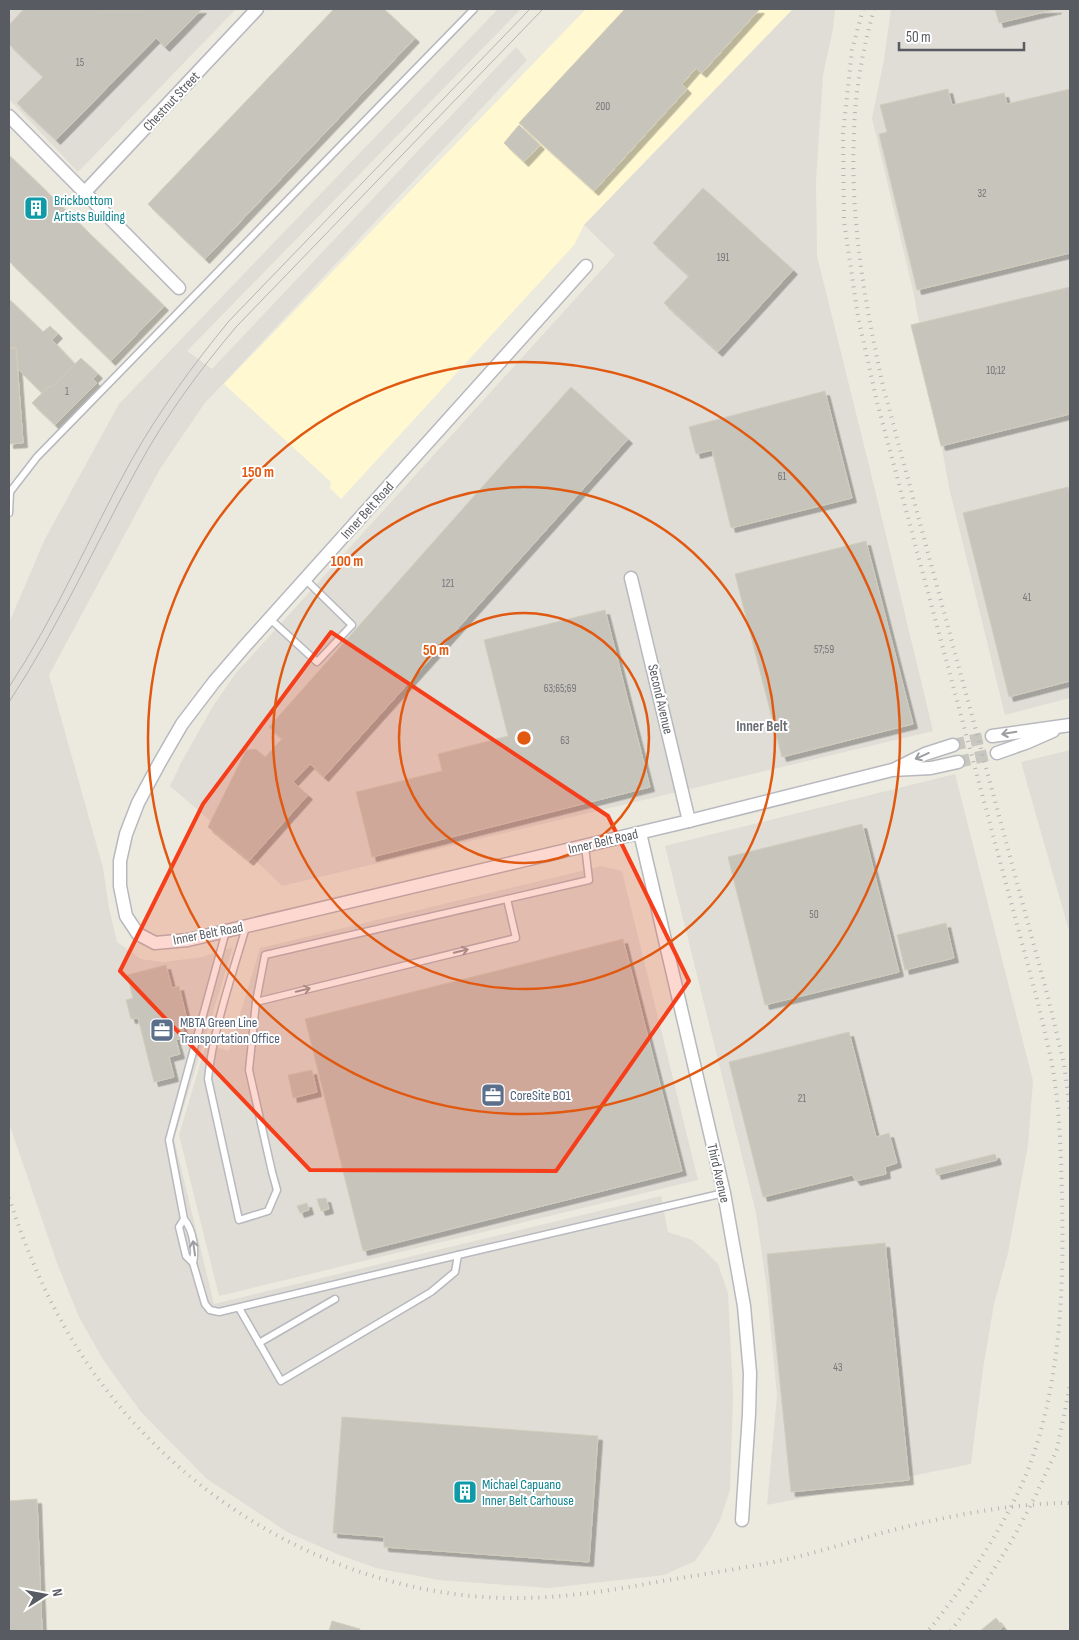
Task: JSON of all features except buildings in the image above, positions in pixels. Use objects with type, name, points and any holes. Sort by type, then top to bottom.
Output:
[{"type":"street","name":"Chestnut Street","points":[[84,193],[257,9]]},
{"type":"street","points":[[9,116],[179,288]]},
{"type":"street","name":"Inner Belt Road","points":[[586,266],[269,618],[214,682],[182,724],[138,803],[126,834],[120,861],[120,886],[126,916],[138,934],[155,943],[188,940],[690,821],[892,770],[930,768],[958,762]]},
{"type":"street","name":"Second Avenue","points":[[631,578],[690,821]]},
{"type":"street","points":[[992,736],[1066,726]]},
{"type":"street","points":[[996,752],[1028,742],[1066,726]]},
{"type":"street","name":"Inner Belt Road","points":[[892,770],[925,754],[953,745]]},
{"type":"street","name":"Third Avenue","points":[[640,833],[724,1193],[739,1269],[750,1373],[742,1520]]},
{"type":"lane","points":[[9,513],[10,492],[37,457],[474,9]]},
{"type":"lane","points":[[269,618],[317,662],[352,625],[305,579]]},
{"type":"lane","points":[[246,926],[220,1020],[208,1080],[239,1220],[268,1211],[277,1190],[249,1070],[256,1002],[265,956],[589,880],[585,846]]},
{"type":"lane","points":[[256,1002],[516,938],[507,899]]},
{"type":"lane","points":[[226,931],[169,1140],[184,1219],[189,1225],[196,1253],[194,1263],[205,1304],[210,1310],[219,1312],[238,1308],[458,1254],[724,1193]]},
{"type":"lane","points":[[184,1219],[179,1227],[186,1256],[194,1263]]},
{"type":"lane","points":[[238,1308],[281,1381],[431,1292],[454,1272],[458,1254]]},
{"type":"lane","points":[[259,1343],[335,1299]]},
{"type":"highlighted area","points":[[331,632],[608,816],[689,981],[556,1171],[310,1170],[120,971],[203,804]]},
{"type":"shaded area","points":[[13,9],[236,9],[78,172],[9,99],[9,13]]},
{"type":"shaded area","points":[[498,9],[521,9],[187,351],[212,369],[516,47],[527,60],[204,404],[160,469],[49,675],[103,868],[109,908],[117,942],[141,959],[163,962],[202,957],[233,947],[174,1139],[214,1304],[661,1196],[668,1232],[692,1240],[718,1264],[728,1293],[733,1394],[730,1490],[720,1520],[695,1561],[664,1575],[549,1588],[439,1580],[376,1568],[337,1554],[289,1533],[207,1479],[141,1412],[104,1361],[79,1317],[57,1263],[9,1123],[9,623],[45,539],[119,404]]},
{"type":"shaded area","points":[[586,9],[793,9],[584,225],[574,245],[341,499],[330,488],[331,482],[224,384]]},
{"type":"shaded area","points":[[793,9],[835,9],[833,29],[823,75],[816,181],[817,256],[933,731],[282,886],[252,857],[170,786],[213,706],[236,673],[615,255],[584,225]]},
{"type":"shaded area","points":[[891,9],[1070,9],[1070,698],[1005,715],[949,487],[914,295],[872,118],[884,60]]},
{"type":"shaded area","points":[[1070,750],[1070,934],[1021,762]]},
{"type":"shaded area","points":[[955,774],[1033,1081],[1028,1145],[1008,1253],[994,1304],[983,1369],[971,1464],[767,1505],[777,1396],[767,1290],[756,1213],[665,846]]},
{"type":"shaded area","points":[[602,866],[622,871],[698,1180],[219,1296],[179,1135],[206,1044],[229,1051],[260,948]]},
{"type":"tunnel","points":[[953,745],[992,736]]},
{"type":"tunnel","points":[[958,762],[997,753]]},
{"type":"tram line","points":[[9,687],[42,632],[142,442],[202,354],[229,321],[530,9]]},
{"type":"tram line","points":[[9,702],[60,616],[148,448],[171,412],[209,360],[236,327],[543,9]]},
{"type":"railway","points":[[863,9],[852,50],[843,134],[844,221],[858,317],[877,402],[1038,1003],[1053,1070],[1061,1150],[1062,1263],[1059,1327],[1050,1391],[1043,1422],[1026,1476],[1002,1523],[974,1569],[928,1631]]},
{"type":"railway","points":[[874,9],[866,39],[858,86],[853,166],[854,198],[865,294],[884,390],[1049,1001],[1064,1064],[1070,1110]]},
{"type":"railway","points":[[9,1198],[36,1269],[70,1336],[107,1391],[151,1440],[200,1485],[255,1522],[313,1553],[375,1577],[440,1592],[506,1598],[584,1594],[774,1562],[901,1528],[973,1512],[1070,1503]]},
{"type":"railway","points":[[951,1631],[984,1585],[1011,1542],[1035,1497],[1057,1449],[1070,1386]]},
{"type":"place","name":"Brickbottom Artists Building","points":[[36,208]]},
{"type":"place","name":"MBTA Green Line Transportation Office","points":[[162,1030]]},
{"type":"place","name":"CoreSite BO1","points":[[493,1095]]},
{"type":"place","name":"Michael Capuano Inner Belt Carhouse","points":[[465,1492]]},
{"type":"district","name":"Inner Belt","points":[[762,726]]}]
